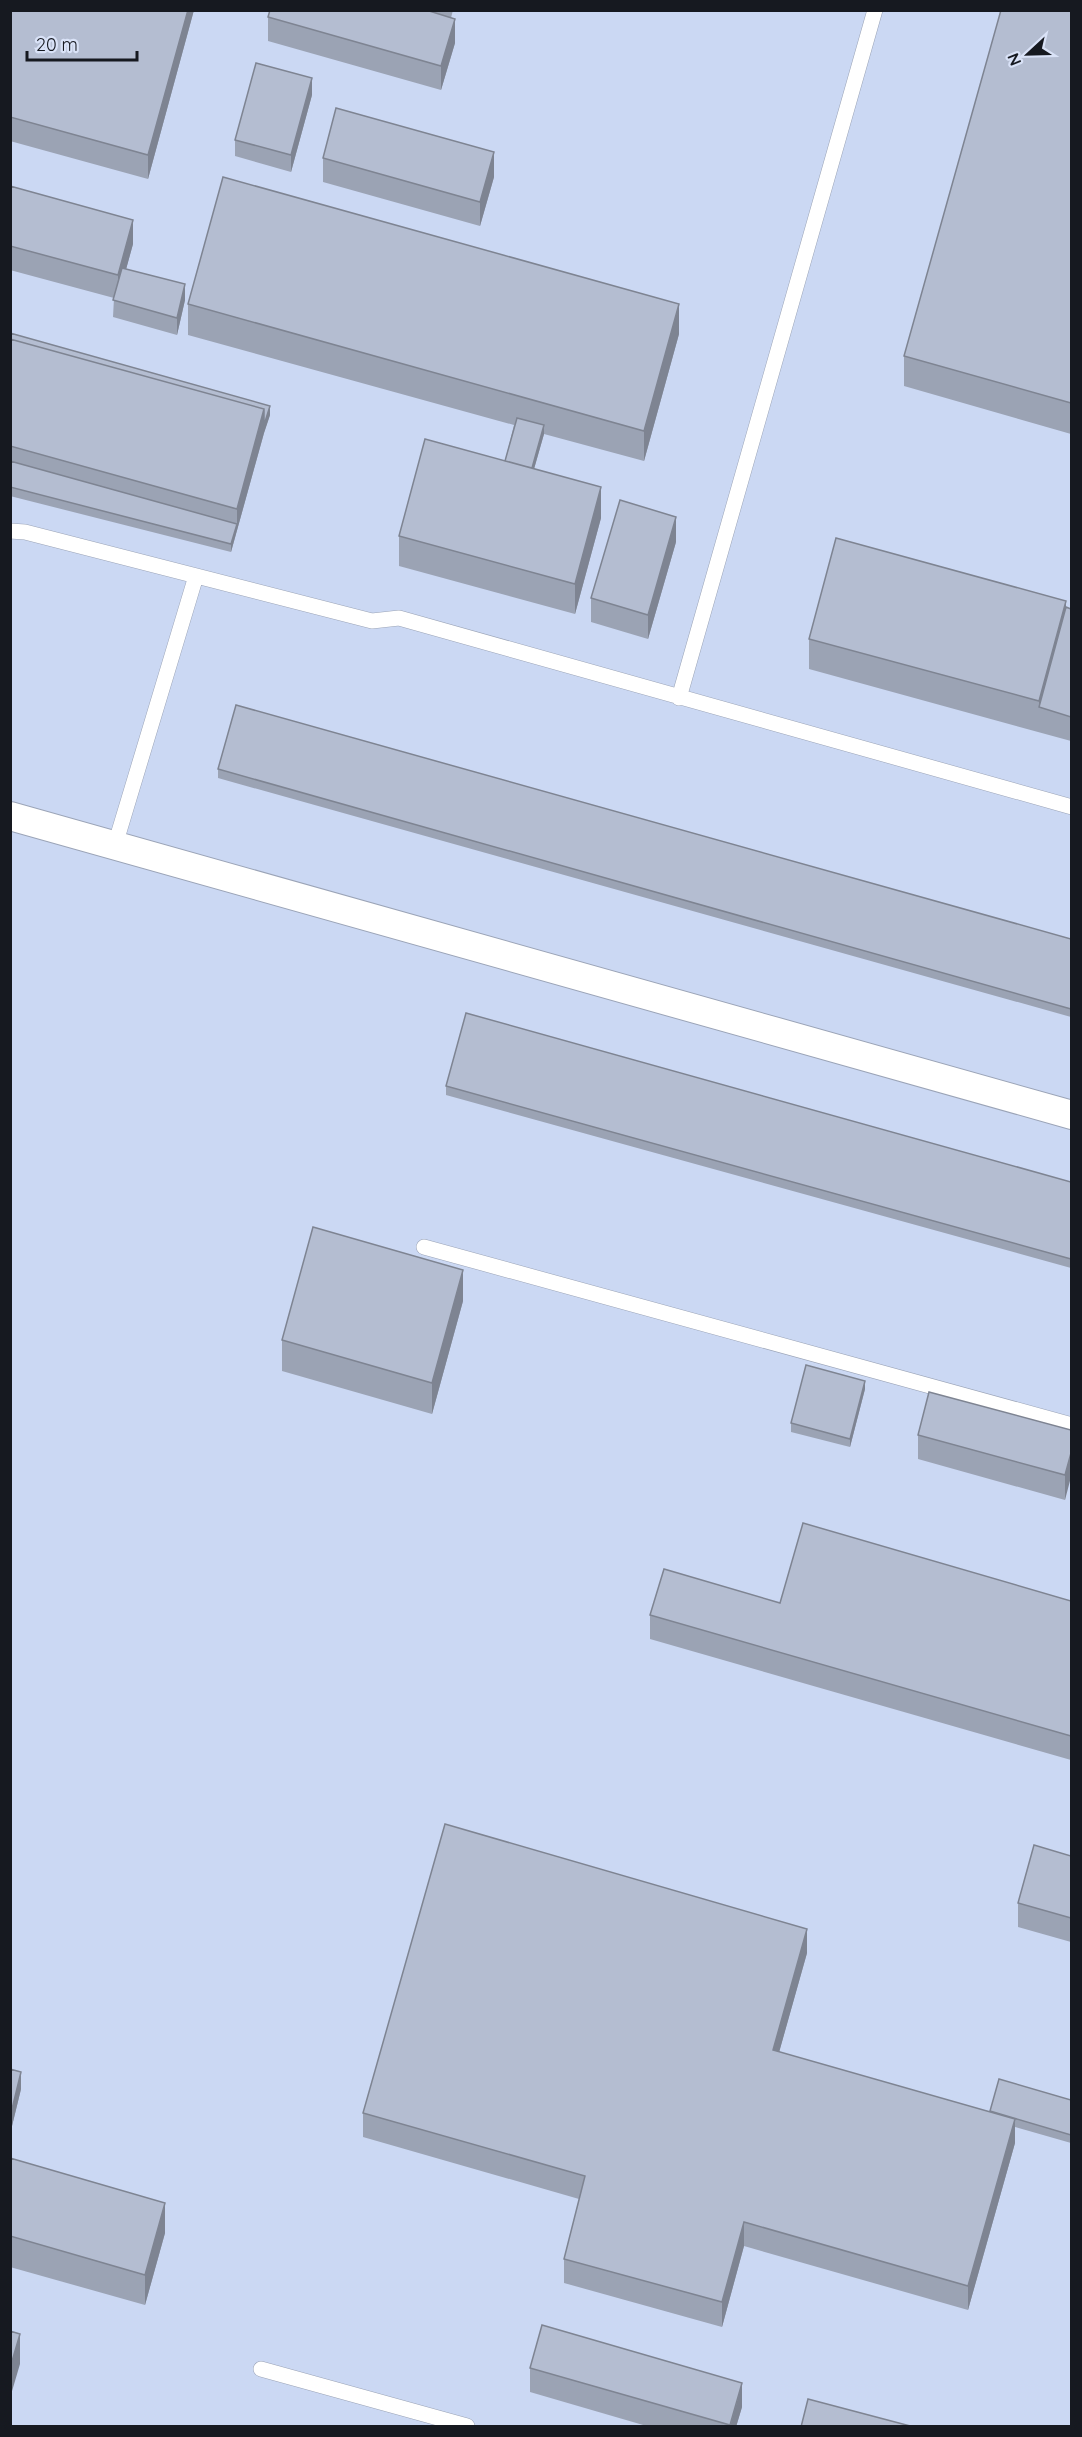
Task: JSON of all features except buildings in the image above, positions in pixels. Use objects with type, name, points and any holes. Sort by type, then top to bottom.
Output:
[{"type":"street","points":[[10,816],[1071,1115]]},
{"type":"lane","points":[[679,698],[875,10]]},
{"type":"lane","points":[[10,531],[25,532],[372,621],[399,618],[1071,807]]},
{"type":"lane","points":[[115,845],[196,576]]},
{"type":"lane","points":[[424,1247],[1071,1425]]},
{"type":"lane","points":[[261,2369],[467,2427]]},
{"type":"shaded area","points":[[11,11],[1071,11],[1071,2426],[11,2426]]}]
